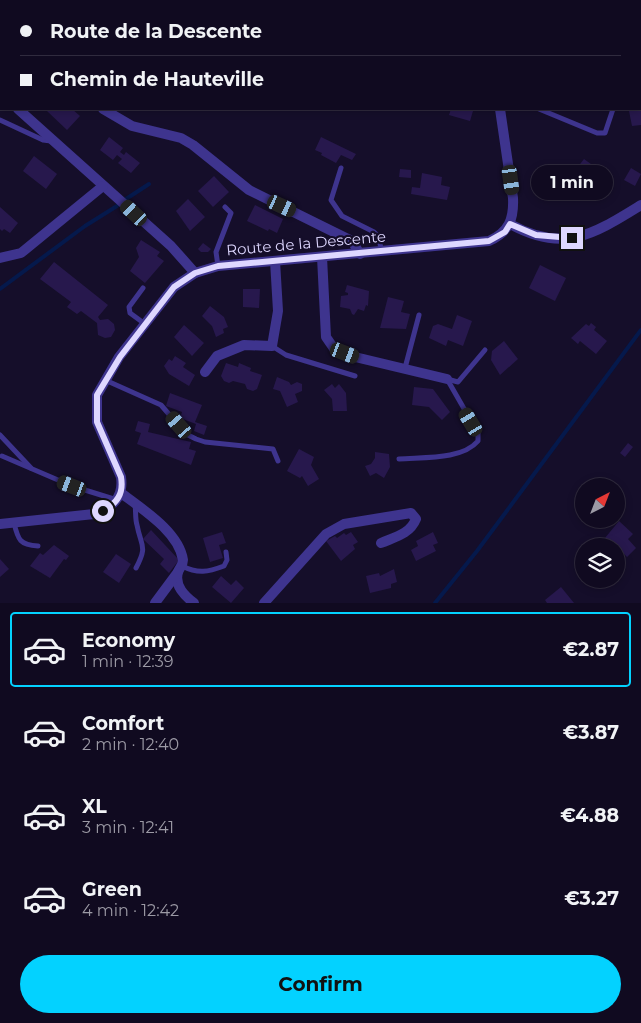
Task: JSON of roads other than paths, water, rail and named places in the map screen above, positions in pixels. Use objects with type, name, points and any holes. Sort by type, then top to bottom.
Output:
[{"type":"street","points":[[19,110],[170,246],[195,273]]},
{"type":"street","points":[[105,110],[132,126],[181,138],[193,144],[249,190],[352,241],[360,254]]},
{"type":"street","points":[[500,110],[513,198],[514,212],[510,224],[536,235],[572,238],[589,235],[602,229],[641,205]]},
{"type":"street","points":[[0,258],[21,253],[103,186]]},
{"type":"street","name":"Route de la Descente","points":[[119,497],[121,477],[97,422],[97,395],[104,380],[174,287],[195,273],[218,266],[489,241],[505,232],[510,224]]},
{"type":"street","points":[[322,257],[326,337],[336,350],[354,357],[446,379]]},
{"type":"street","points":[[204,372],[217,356],[244,344],[272,346],[278,311],[275,261]]},
{"type":"street","points":[[0,524],[94,514],[111,506],[119,497],[135,504],[160,523],[172,538],[183,556],[180,569],[183,595],[194,603]]},
{"type":"street","points":[[264,603],[326,534],[344,524],[411,513],[416,519],[412,527],[404,534],[381,542]]},
{"type":"street","points":[[155,603],[180,569]]},
{"type":"lane","points":[[541,110],[597,133],[605,133],[613,110]]},
{"type":"lane","points":[[1,122],[42,140],[54,142]]},
{"type":"lane","points":[[341,168],[331,200],[342,216],[374,232],[378,236],[382,252]]},
{"type":"lane","points":[[218,266],[216,252],[231,213],[225,206]]},
{"type":"lane","points":[[143,288],[129,307],[130,313],[145,324]]},
{"type":"lane","points":[[405,368],[419,315]]},
{"type":"lane","points":[[272,346],[286,354],[355,376]]},
{"type":"lane","points":[[446,379],[458,382],[485,350]]},
{"type":"lane","points":[[400,459],[457,453],[472,448],[478,441],[478,434],[446,379]]},
{"type":"lane","points":[[104,380],[160,405],[186,434],[205,442],[273,449],[278,461]]},
{"type":"lane","points":[[0,435],[33,471]]},
{"type":"lane","points":[[2,456],[33,471],[119,497]]},
{"type":"lane","points":[[135,504],[137,526],[144,545],[142,557],[136,568]]},
{"type":"lane","points":[[14,522],[17,538],[26,546],[38,546]]},
{"type":"lane","points":[[180,569],[207,572],[224,566],[227,560],[226,552]]},
{"type":"waterway","points":[[126,199],[149,184]]},
{"type":"waterway","points":[[0,289],[85,226],[117,206]]},
{"type":"waterway","points":[[435,603],[477,551],[641,330]]}]
